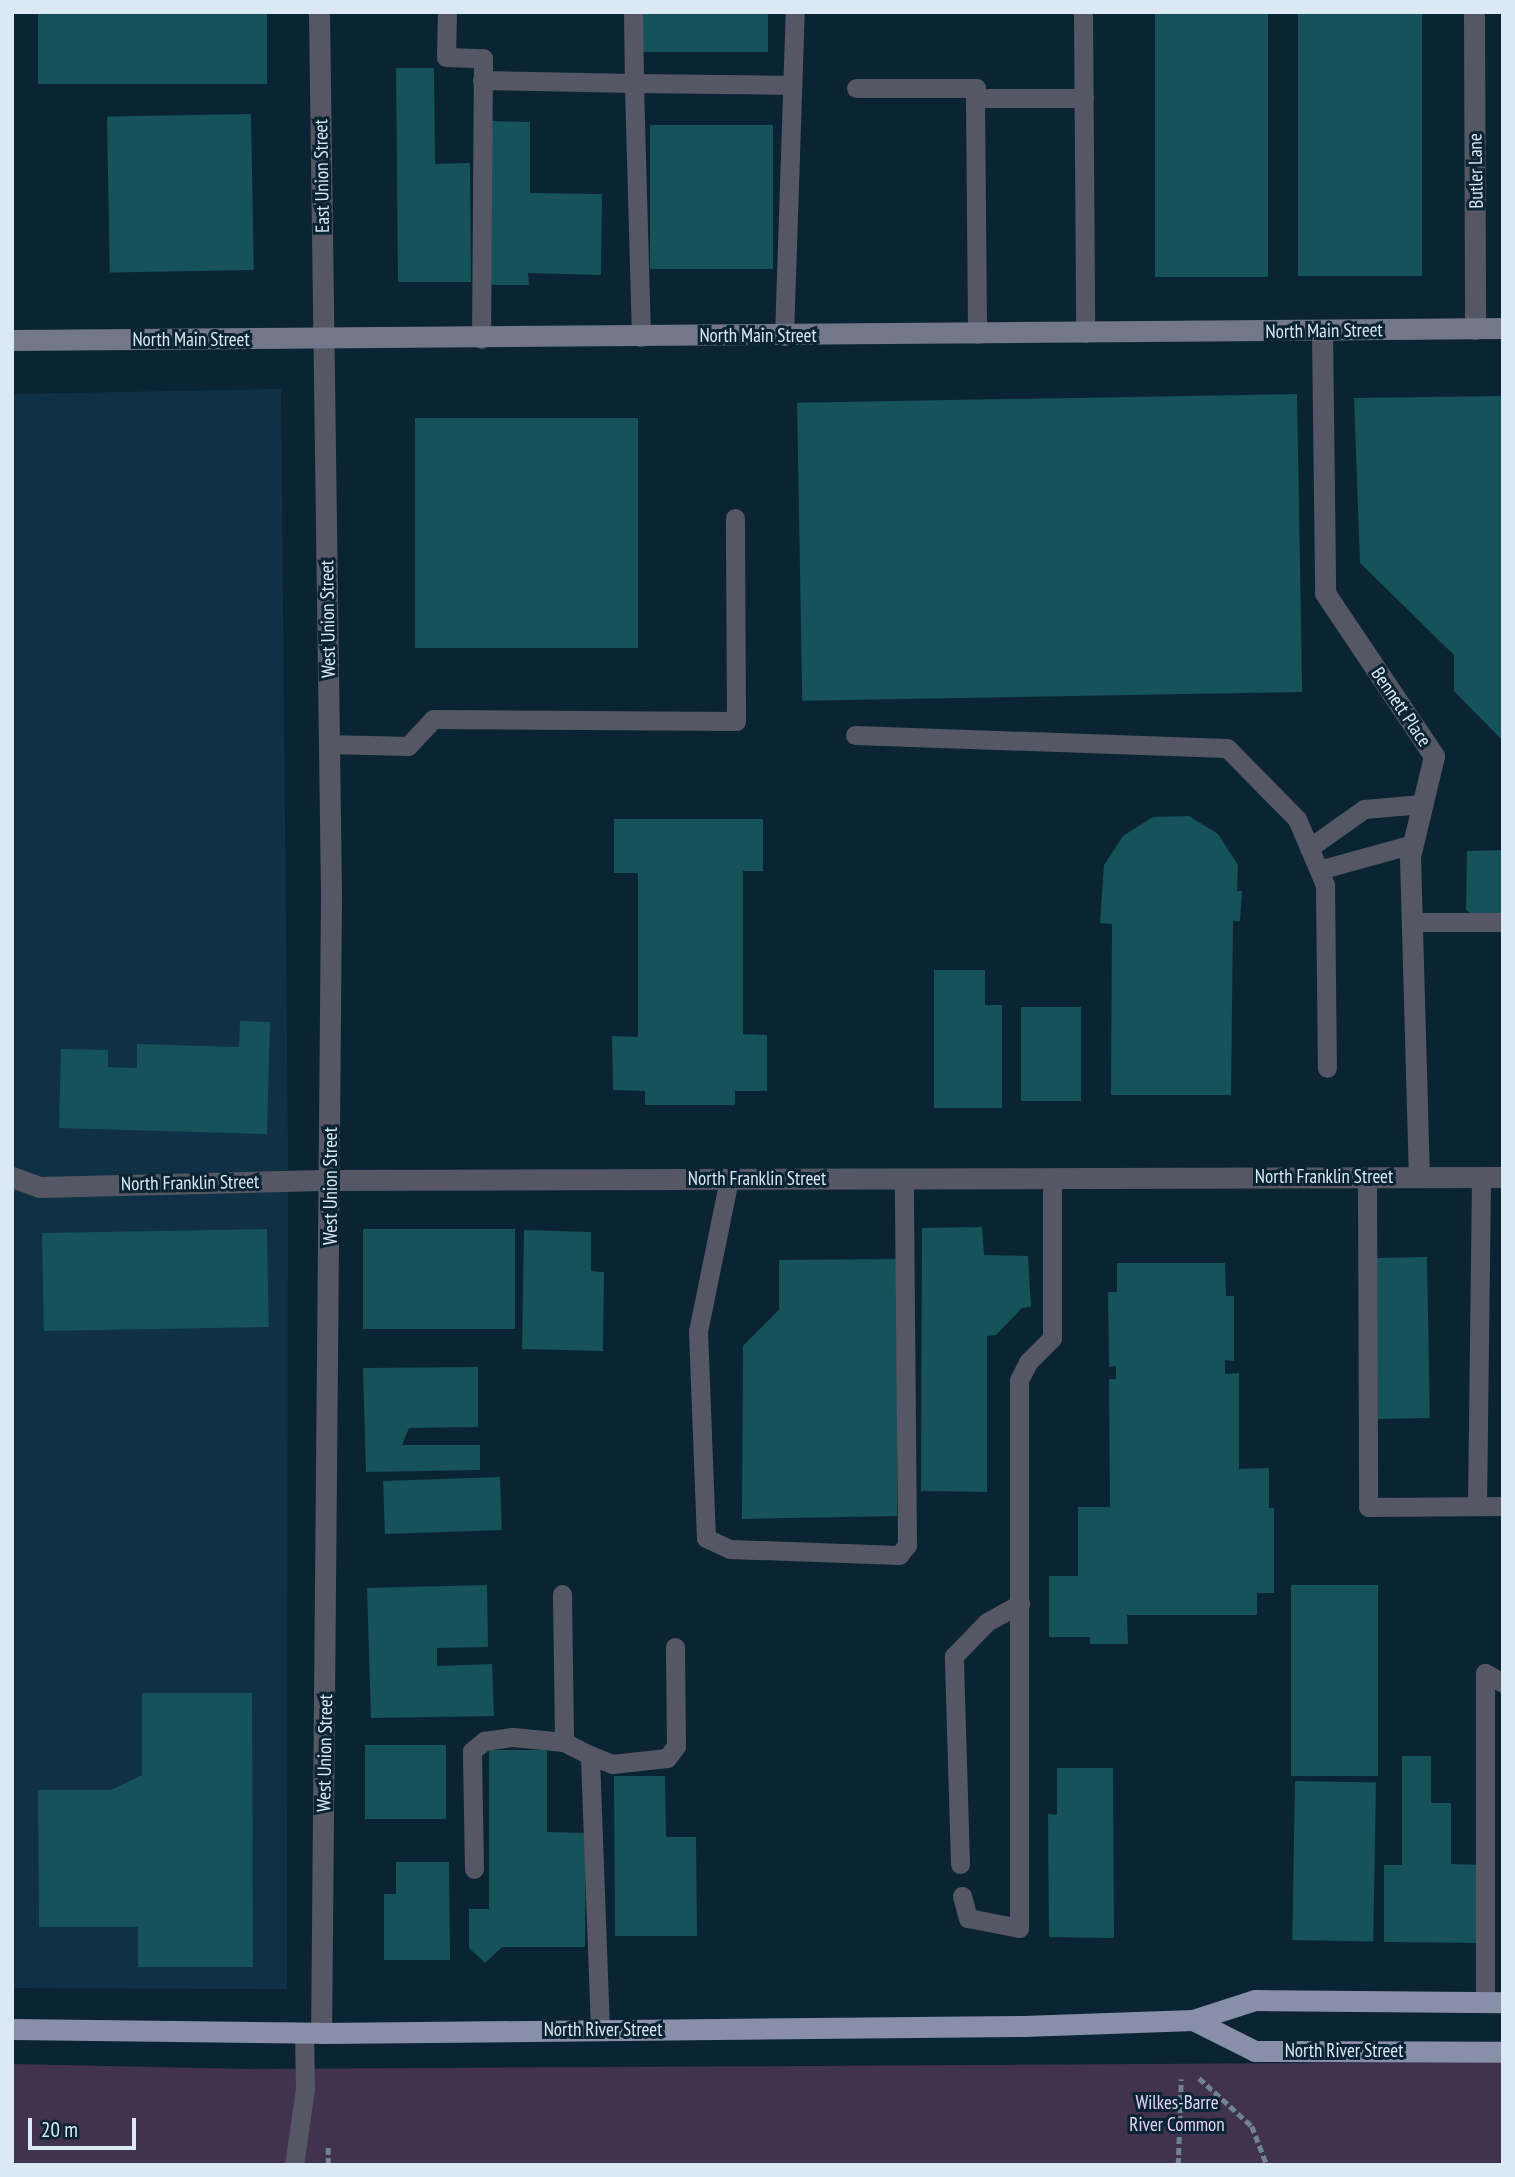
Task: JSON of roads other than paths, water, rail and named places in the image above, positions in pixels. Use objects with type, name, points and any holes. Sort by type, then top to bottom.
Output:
[{"type":"main road","name":"North River Street","points":[[12,2029],[313,2033],[1193,2020],[1255,2000],[1494,2002]]},
{"type":"main road","name":"North River Street","points":[[1193,2020],[1255,2051],[1503,2052]]},
{"type":"street","name":"East Union Street","points":[[319,12],[326,340]]},
{"type":"street","name":"Butler Lane","points":[[1474,12],[1475,329]]},
{"type":"street","name":"North Main Street","points":[[12,340],[481,339],[1503,328]]},
{"type":"street","name":"Bennett Place","points":[[1321,331],[1325,593],[1434,756],[1413,844],[1412,922],[1419,1177]]},
{"type":"street","name":"West Union Street","points":[[313,2033],[331,1180],[326,340]]},
{"type":"street","name":"North Franklin Street","points":[[12,1177],[39,1187],[331,1180],[1503,1177]]},
{"type":"lane","points":[[447,12],[446,57],[483,58],[481,339]]},
{"type":"lane","points":[[633,12],[641,337]]},
{"type":"lane","points":[[784,335],[795,12]]},
{"type":"lane","points":[[1083,12],[1085,333]]},
{"type":"lane","points":[[482,80],[792,85]]},
{"type":"lane","points":[[856,88],[976,88],[977,334]]},
{"type":"lane","points":[[975,98],[1084,98]]},
{"type":"lane","points":[[329,744],[408,746],[433,719],[736,721],[736,518]]},
{"type":"lane","points":[[855,735],[1227,748],[1297,819],[1325,885],[1326,1068]]},
{"type":"lane","points":[[1309,848],[1364,809],[1422,804]]},
{"type":"lane","points":[[1319,870],[1413,844]]},
{"type":"lane","points":[[1412,922],[1503,922]]},
{"type":"lane","points":[[1367,1177],[1368,1507],[1503,1506]]},
{"type":"lane","points":[[1477,1506],[1481,1177]]},
{"type":"lane","points":[[962,1896],[968,1918],[1019,1928],[1019,1380],[1028,1362],[1052,1338],[1052,1178]]},
{"type":"lane","points":[[729,1179],[698,1331],[706,1538],[730,1549],[900,1555],[907,1545],[904,1179]]},
{"type":"lane","points":[[562,1594],[564,1742]]},
{"type":"lane","points":[[960,1864],[954,1656],[987,1622],[1020,1604]]},
{"type":"lane","points":[[474,1869],[472,1751],[484,1741],[513,1737],[564,1742],[612,1764],[667,1758],[676,1746],[675,1647]]},
{"type":"lane","points":[[1494,2002],[1485,1673],[1503,1683]]},
{"type":"lane","points":[[590,1755],[600,2030]]},
{"type":"lane","points":[[294,2165],[313,2033]]},
{"type":"park label","name":"Wilkes-Barre River Common","points":[[1177,2114]]}]
